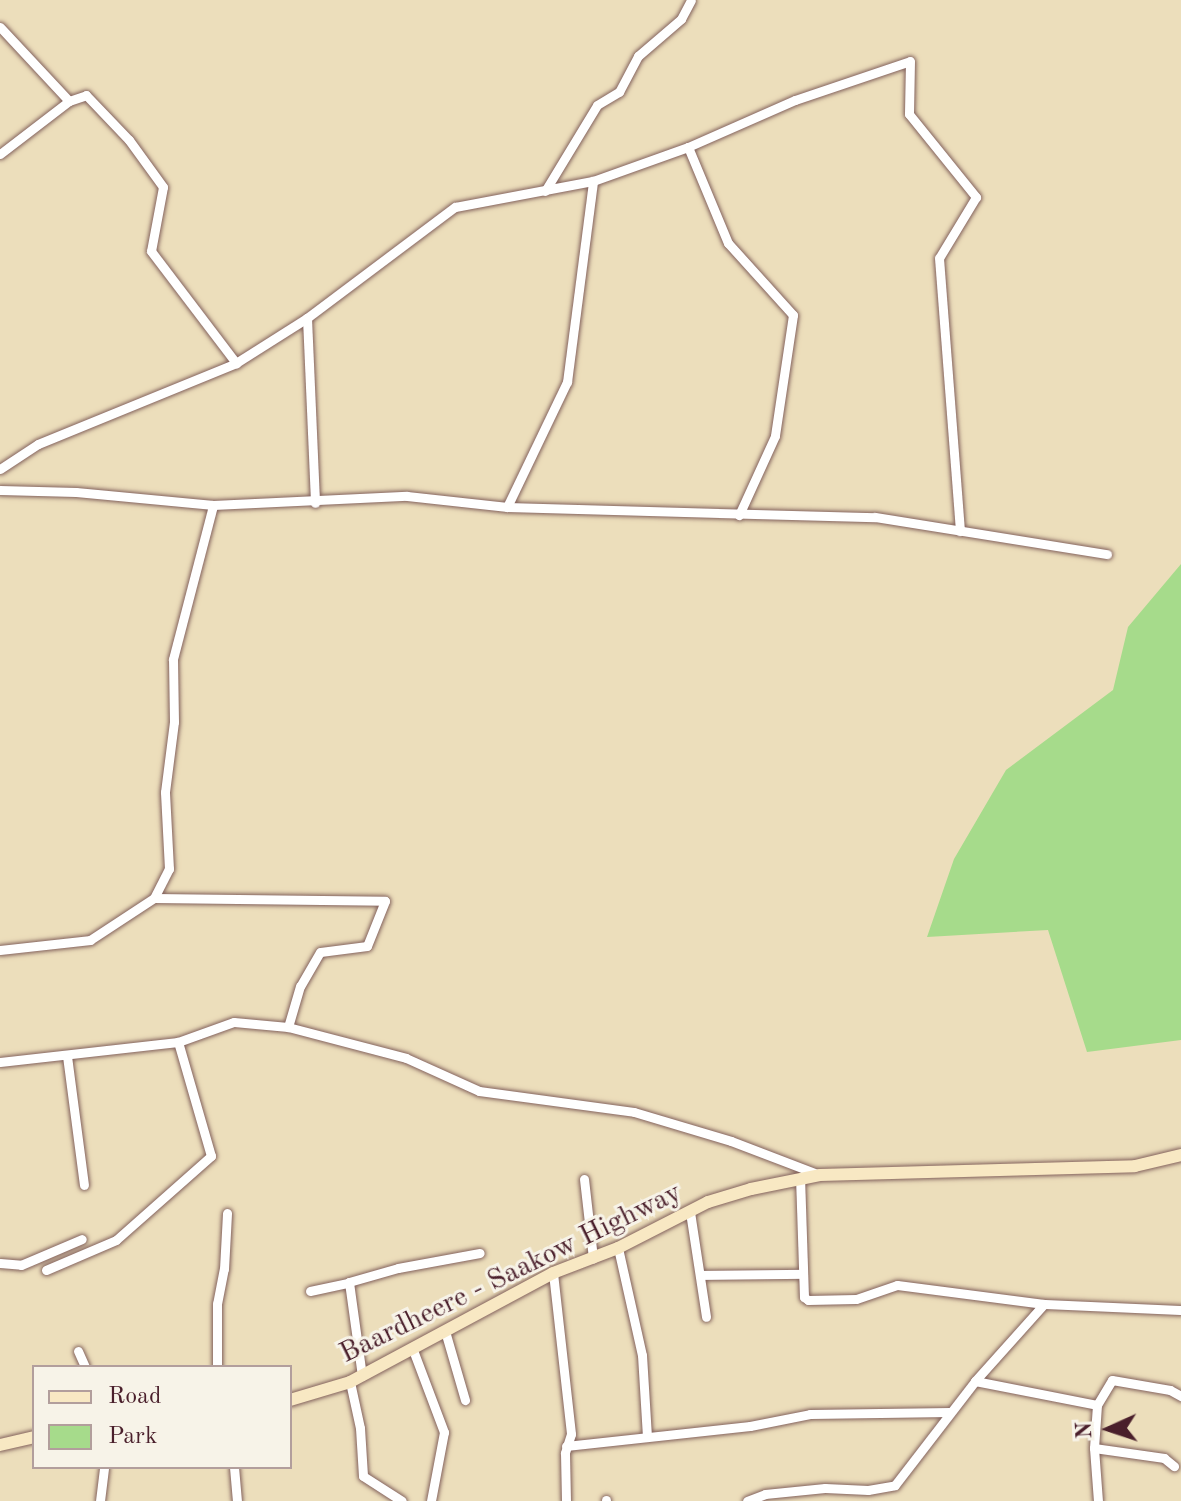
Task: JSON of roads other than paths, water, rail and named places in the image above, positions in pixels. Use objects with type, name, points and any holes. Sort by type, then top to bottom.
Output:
[{"type":"main road","name":"Baardheere - Saakow Highway","points":[[292,1399],[356,1379],[553,1273],[618,1248],[690,1212],[751,1189],[820,1175],[1135,1166],[1181,1155]]},
{"type":"main road","points":[[0,1445],[32,1437]]},
{"type":"street","points":[[545,191],[597,105],[619,92],[638,56],[681,19],[691,0]]},
{"type":"street","points":[[0,27],[69,101]]},
{"type":"street","points":[[0,469],[38,444],[236,363],[307,318],[455,207],[593,181],[688,147],[795,100],[910,61],[909,114],[976,197],[939,258],[960,531]]},
{"type":"street","points":[[0,154],[69,101],[86,95],[129,140],[163,187],[151,251],[236,363]]},
{"type":"street","points":[[688,147],[728,243],[793,315],[775,436],[739,515]]},
{"type":"street","points":[[507,507],[567,382],[593,181]]},
{"type":"street","points":[[307,318],[315,503]]},
{"type":"street","points":[[0,490],[76,492],[213,505],[315,503],[407,496],[507,507],[875,517],[1107,554]]},
{"type":"street","points":[[0,950],[90,940],[154,898],[169,869],[165,792],[174,722],[173,659],[213,505]]},
{"type":"street","points":[[154,898],[385,901],[367,946],[320,952],[300,986],[288,1027]]},
{"type":"street","points":[[0,1062],[178,1042],[234,1022],[288,1027],[406,1058],[479,1091],[634,1112],[731,1141],[820,1175]]},
{"type":"street","points":[[46,1270],[116,1240],[211,1156],[178,1042]]},
{"type":"street","points":[[67,1056],[84,1185]]},
{"type":"street","points":[[584,1179],[593,1258]]},
{"type":"street","points":[[800,1179],[804,1297],[812,1302],[856,1299],[897,1285],[1044,1304],[1181,1310]]},
{"type":"street","points":[[690,1212],[706,1317]]},
{"type":"street","points":[[217,1365],[217,1304],[224,1269],[227,1213]]},
{"type":"street","points":[[0,1263],[21,1265],[82,1239]]},
{"type":"street","points":[[618,1248],[642,1355],[647,1437]]},
{"type":"street","points":[[310,1291],[349,1283],[388,1270],[480,1253]]},
{"type":"street","points":[[553,1273],[570,1419],[566,1446],[566,1501]]},
{"type":"street","points":[[700,1275],[803,1274]]},
{"type":"street","points":[[349,1283],[363,1476],[402,1501]]},
{"type":"street","points":[[747,1501],[765,1494],[825,1488],[868,1490],[895,1485],[975,1381],[1044,1304]]},
{"type":"street","points":[[445,1331],[465,1400]]},
{"type":"street","points":[[413,1350],[444,1432],[431,1501]]},
{"type":"street","points":[[78,1351],[84,1365]]},
{"type":"street","points":[[1098,1501],[1094,1448],[1097,1405],[1112,1380],[1170,1390],[1181,1396]]},
{"type":"street","points":[[975,1381],[1097,1405]]},
{"type":"street","points":[[566,1446],[750,1426],[810,1414],[950,1412]]},
{"type":"street","points":[[1094,1448],[1164,1458],[1174,1466]]},
{"type":"street","points":[[100,1501],[104,1469]]},
{"type":"street","points":[[234,1469],[237,1501]]}]
